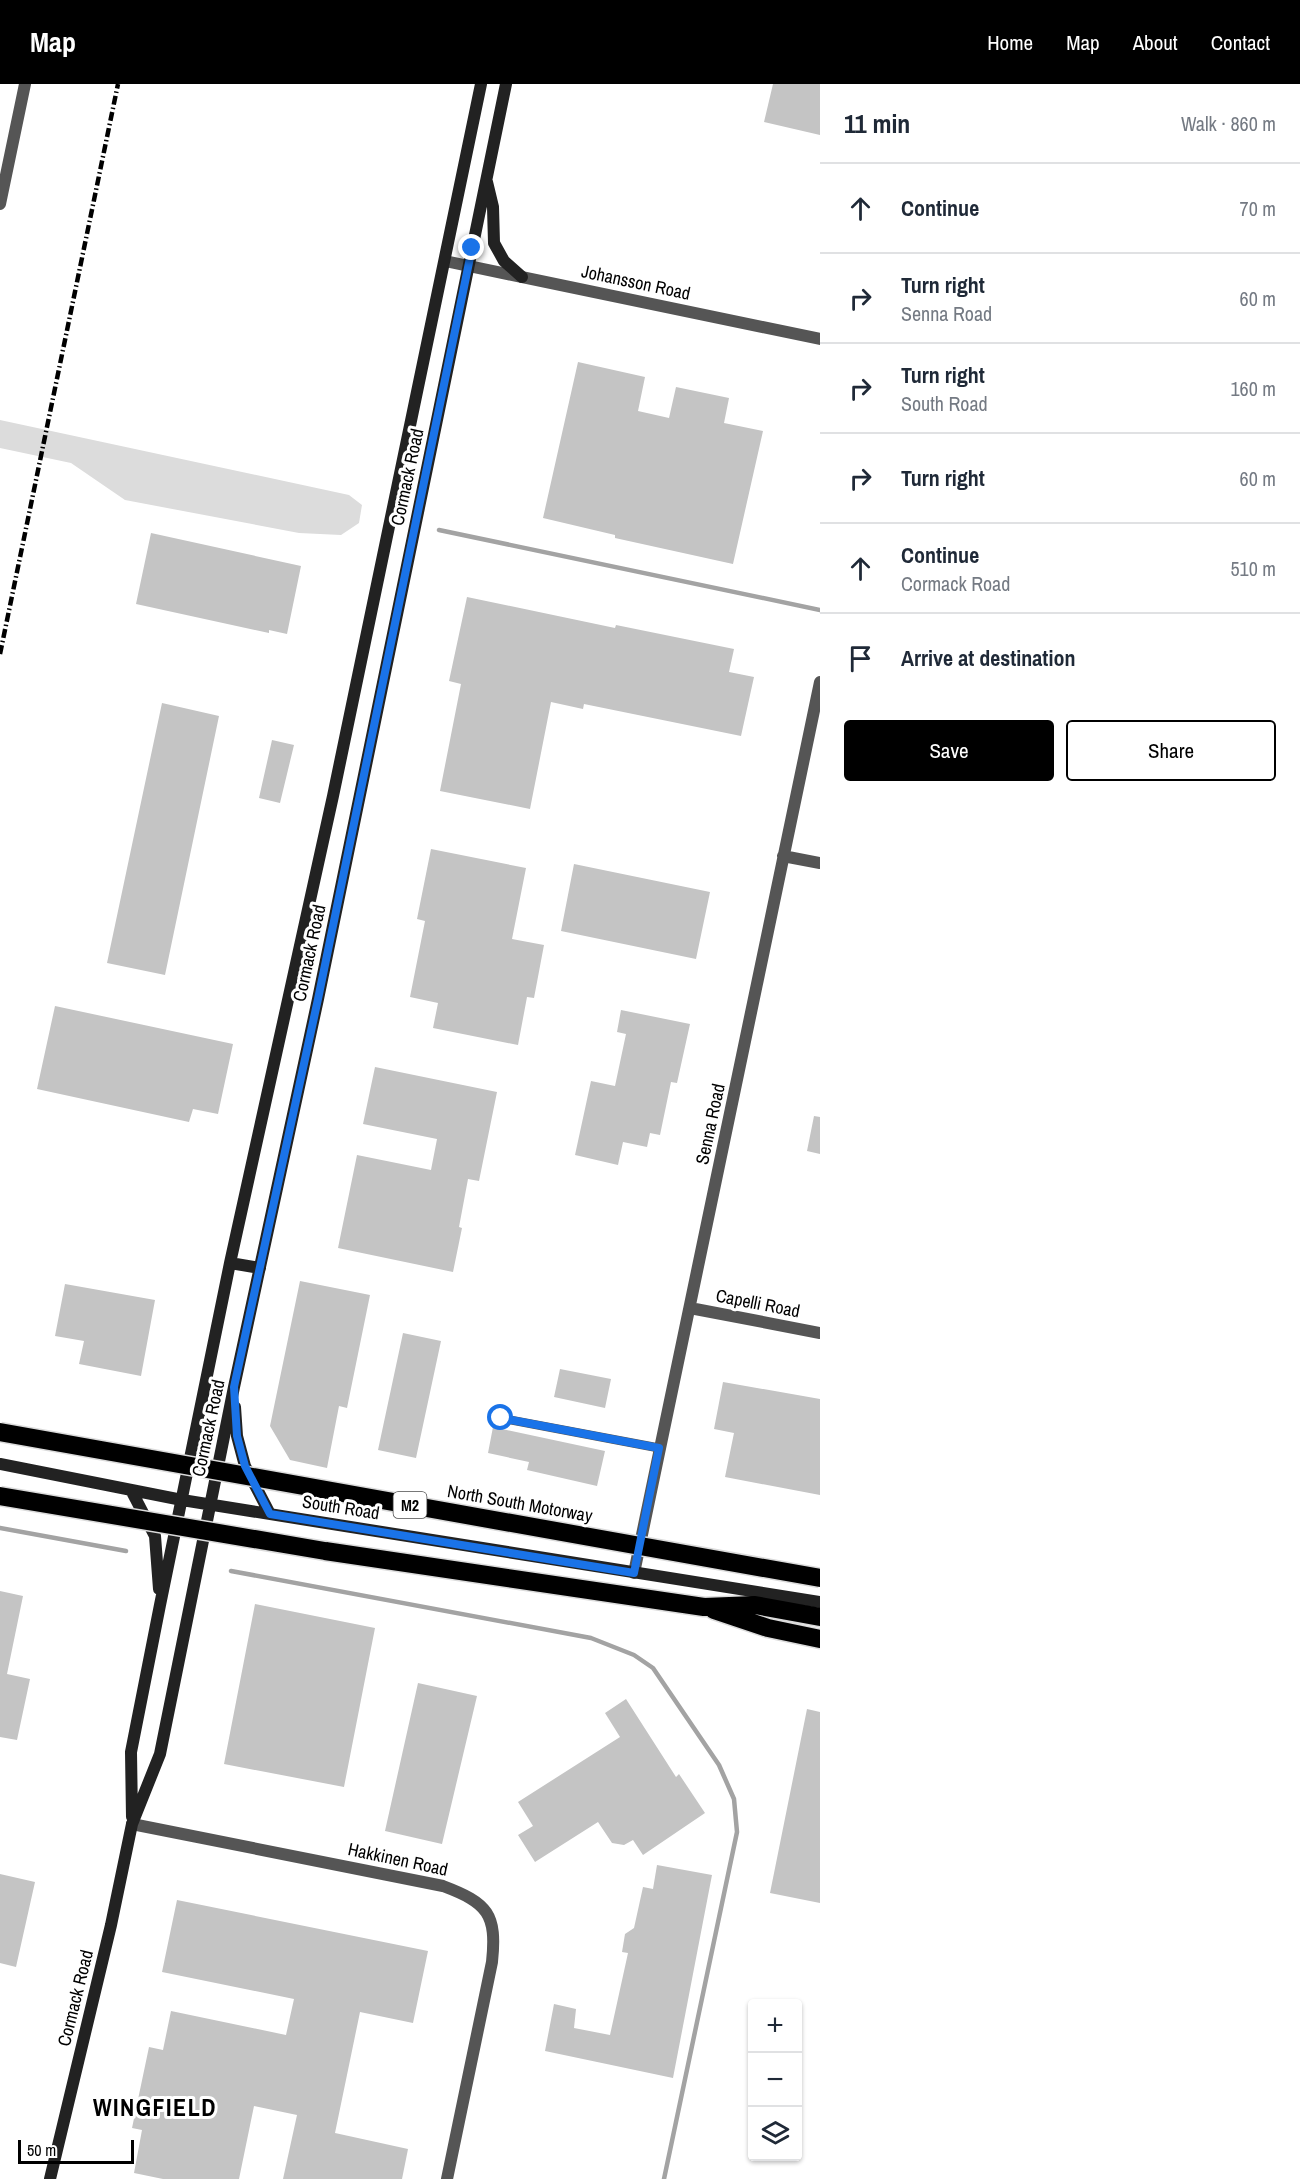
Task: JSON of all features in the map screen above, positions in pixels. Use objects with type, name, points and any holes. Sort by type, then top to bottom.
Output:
[{"type":"highway","name":"North South Motorway","points":[[0,1432],[820,1578]]},
{"type":"highway","points":[[0,1496],[313,1549],[704,1607],[768,1628],[820,1639]]},
{"type":"highway","points":[[704,1607],[756,1605],[820,1617]]},
{"type":"street","points":[[0,204],[25,84]]},
{"type":"street","name":"Cormack Road","points":[[132,1824],[131,1752],[160,1605],[230,1263],[333,796],[481,84]]},
{"type":"street","name":"Cormack Road","points":[[50,2179],[111,1925],[132,1824],[160,1754],[234,1387],[318,999],[506,84]]},
{"type":"street","points":[[486,178],[493,207],[494,243],[504,261],[522,277]]},
{"type":"street","name":"Johansson Road","points":[[444,261],[820,339]]},
{"type":"street","name":"Senna Road","points":[[634,1573],[820,682]]},
{"type":"street","points":[[783,856],[820,863]]},
{"type":"street","points":[[230,1263],[260,1268]]},
{"type":"street","name":"Capelli Road","points":[[690,1308],[820,1333]]},
{"type":"street","points":[[234,1387],[237,1436],[245,1466],[270,1514]]},
{"type":"street","name":"South Road","points":[[0,1464],[182,1500],[820,1602]]},
{"type":"street","points":[[131,1490],[155,1536],[160,1605]]},
{"type":"street","name":"Hakkinen Road","points":[[132,1824],[443,1886],[465,1894],[480,1904],[490,1918],[495,1937],[492,1962],[447,2179]]},
{"type":"lane","points":[[501,1418],[659,1448]]},
{"type":"shaded area","points":[[0,420],[349,495],[362,505],[359,523],[341,535],[299,533],[125,500],[71,463],[0,448]]},
{"type":"building","points":[[773,84],[820,84],[820,135],[764,122]]},
{"type":"building","points":[[578,362],[645,377],[638,411],[669,418],[676,387],[729,398],[724,423],[763,431],[733,564],[615,538],[615,535],[543,518]]},
{"type":"building","points":[[151,533],[301,566],[287,634],[269,630],[269,633],[136,604]]},
{"type":"building","points":[[467,597],[615,628],[616,625],[734,649],[729,672],[754,677],[741,736],[584,704],[583,709],[551,702],[530,809],[440,791],[461,684],[449,681]]},
{"type":"building","points":[[162,703],[219,716],[165,975],[107,963]]},
{"type":"building","points":[[272,740],[294,745],[280,803],[259,798]]},
{"type":"building","points":[[431,849],[526,868],[512,939],[544,945],[534,998],[527,997],[518,1045],[433,1028],[438,1003],[410,997],[425,921],[417,919]]},
{"type":"building","points":[[574,864],[710,892],[696,959],[561,931]]},
{"type":"building","points":[[55,1006],[233,1044],[218,1114],[193,1109],[189,1122],[37,1089]]},
{"type":"building","points":[[621,1010],[690,1024],[677,1083],[671,1082],[660,1135],[650,1133],[647,1147],[623,1142],[618,1165],[575,1155],[591,1081],[615,1086],[626,1034],[617,1032]]},
{"type":"building","points":[[375,1067],[497,1092],[479,1181],[468,1179],[459,1227],[462,1228],[453,1272],[338,1248],[357,1155],[431,1170],[437,1139],[363,1124]]},
{"type":"building","points":[[814,1116],[820,1117],[820,1154],[807,1151]]},
{"type":"building","points":[[300,1281],[370,1295],[347,1408],[339,1406],[327,1468],[290,1460],[270,1426]]},
{"type":"building","points":[[65,1284],[155,1300],[141,1376],[79,1364],[84,1341],[55,1336]]},
{"type":"building","points":[[403,1333],[441,1341],[416,1458],[378,1450]]},
{"type":"building","points":[[560,1369],[611,1379],[605,1408],[554,1397]]},
{"type":"building","points":[[723,1382],[820,1399],[820,1495],[725,1477],[734,1433],[714,1429]]},
{"type":"building","points":[[493,1427],[605,1451],[597,1486],[527,1470],[529,1462],[488,1453]]},
{"type":"building","points":[[0,1591],[23,1596],[7,1674],[30,1679],[17,1740],[0,1737]]},
{"type":"building","points":[[255,1604],[375,1628],[344,1787],[224,1764]]},
{"type":"building","points":[[418,1683],[477,1696],[442,1844],[385,1831]]},
{"type":"building","points":[[626,1699],[676,1777],[679,1774],[705,1813],[643,1855],[633,1840],[624,1845],[612,1843],[598,1822],[535,1862],[518,1835],[533,1826],[518,1802],[620,1737],[605,1713]]},
{"type":"building","points":[[807,1709],[820,1712],[820,1903],[770,1893]]},
{"type":"building","points":[[657,1865],[712,1875],[673,2078],[545,2051],[554,2004],[576,2009],[574,2028],[610,2035],[628,1953],[622,1952],[625,1934],[634,1928],[643,1887],[653,1889]]},
{"type":"building","points":[[0,1874],[35,1882],[16,1967],[0,1963]]},
{"type":"building","points":[[177,1900],[428,1951],[413,2023],[360,2012],[335,2133],[408,2149],[402,2179],[283,2179],[297,2115],[254,2106],[239,2179],[163,2179],[134,2173],[142,2130],[132,2128],[149,2047],[163,2050],[171,2011],[286,2035],[294,1999],[162,1972]]},
{"type":"waterway","points":[[439,530],[820,610]]},
{"type":"waterway","points":[[0,1528],[126,1551]]},
{"type":"waterway","points":[[231,1571],[591,1638],[634,1655],[653,1668],[719,1765],[734,1799],[737,1832],[664,2179]]},
{"type":"railway","points":[[0,654],[118,84]]},
{"type":"district","name":"WINGFIELD","points":[[155,2107]]},
{"type":"route","points":[[472,248],[318,999],[234,1387],[237,1436],[245,1466],[270,1514],[634,1573],[659,1448],[501,1418]]}]
